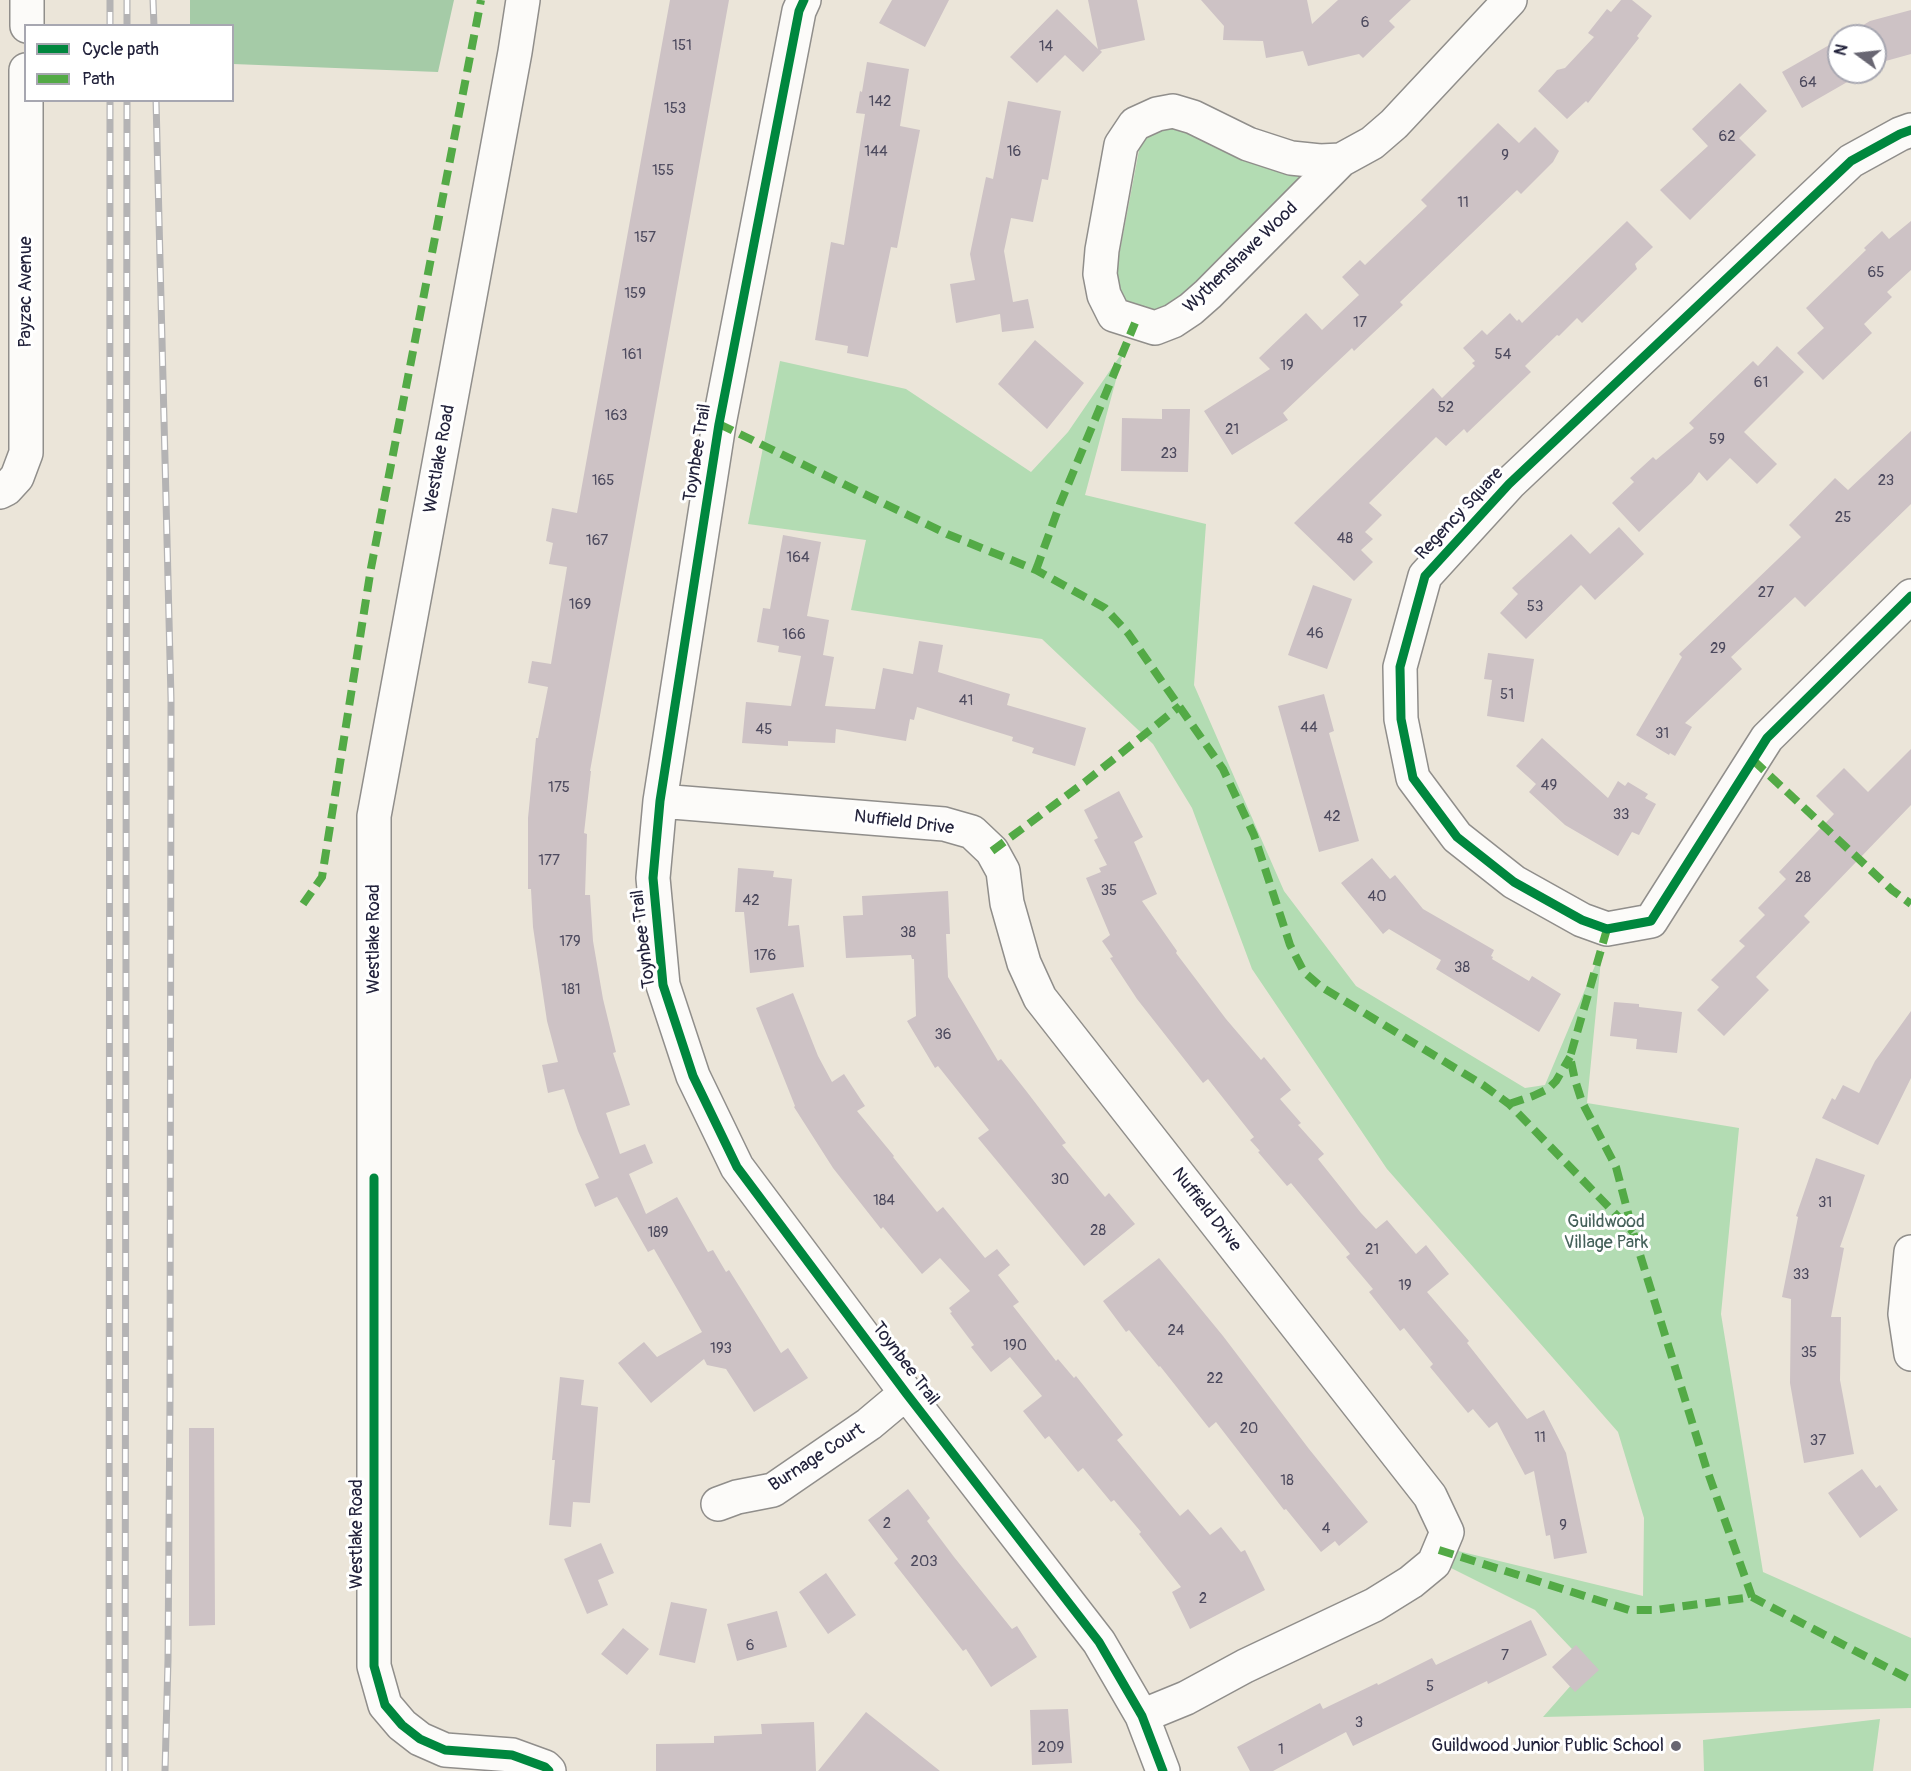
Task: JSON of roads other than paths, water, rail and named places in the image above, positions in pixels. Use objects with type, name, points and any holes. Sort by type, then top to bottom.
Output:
[{"type":"street","points":[[27,0],[27,24]]},
{"type":"street","name":"Westlake Road","points":[[523,0],[374,816],[374,1666],[385,1705],[402,1725],[420,1739],[446,1750],[512,1755],[545,1767],[549,1771]]},
{"type":"street","name":"Toynbee Trail","points":[[804,0],[799,11],[719,423],[660,801],[653,878],[663,985],[693,1076],[737,1167],[906,1393],[1099,1642],[1142,1716],[1163,1771]]},
{"type":"street","name":"Wythenshawe Wood","points":[[1341,160],[1320,161],[1291,158],[1248,144],[1193,117],[1173,111],[1157,114],[1136,124],[1121,145],[1102,250],[1100,274],[1104,295],[1114,315],[1155,328],[1173,321],[1208,294],[1341,160],[1372,143],[1394,124],[1510,0]]},
{"type":"street","points":[[0,84],[24,83]]},
{"type":"street","name":"Payzac Avenue","points":[[0,492],[17,477],[26,453],[25,102]]},
{"type":"street","name":"Regency Square","points":[[1911,130],[1851,160],[1509,484],[1425,576],[1400,667],[1401,719],[1413,778],[1457,837],[1514,882],[1582,920],[1607,929],[1651,921],[1767,738],[1911,596]]},
{"type":"street","name":"Nuffield Drive","points":[[660,801],[944,824],[972,832],[992,851],[1003,871],[1007,903],[1024,963],[1040,998],[1430,1497],[1447,1532],[1434,1563],[1411,1582],[1374,1605],[1245,1666],[1186,1698],[1142,1716]]},
{"type":"street","points":[[1911,1252],[1905,1314],[1911,1354]]},
{"type":"street","name":"Burnage Court","points":[[718,1504],[737,1497],[773,1490],[869,1424],[906,1393]]},
{"type":"railway","points":[[110,0],[110,24]]},
{"type":"railway","points":[[127,0],[127,24]]},
{"type":"railway","points":[[153,0],[154,24]]},
{"type":"railway","points":[[109,1771],[110,102]]},
{"type":"railway","points":[[125,1771],[127,102]]},
{"type":"railway","points":[[156,102],[171,699],[170,1398],[165,1771]]},
{"type":"place","name":"Guildwood Junior Public School","points":[[1676,1746]]},
{"type":"park label","name":"Guildwood Village Park","points":[[1606,1232]]}]
